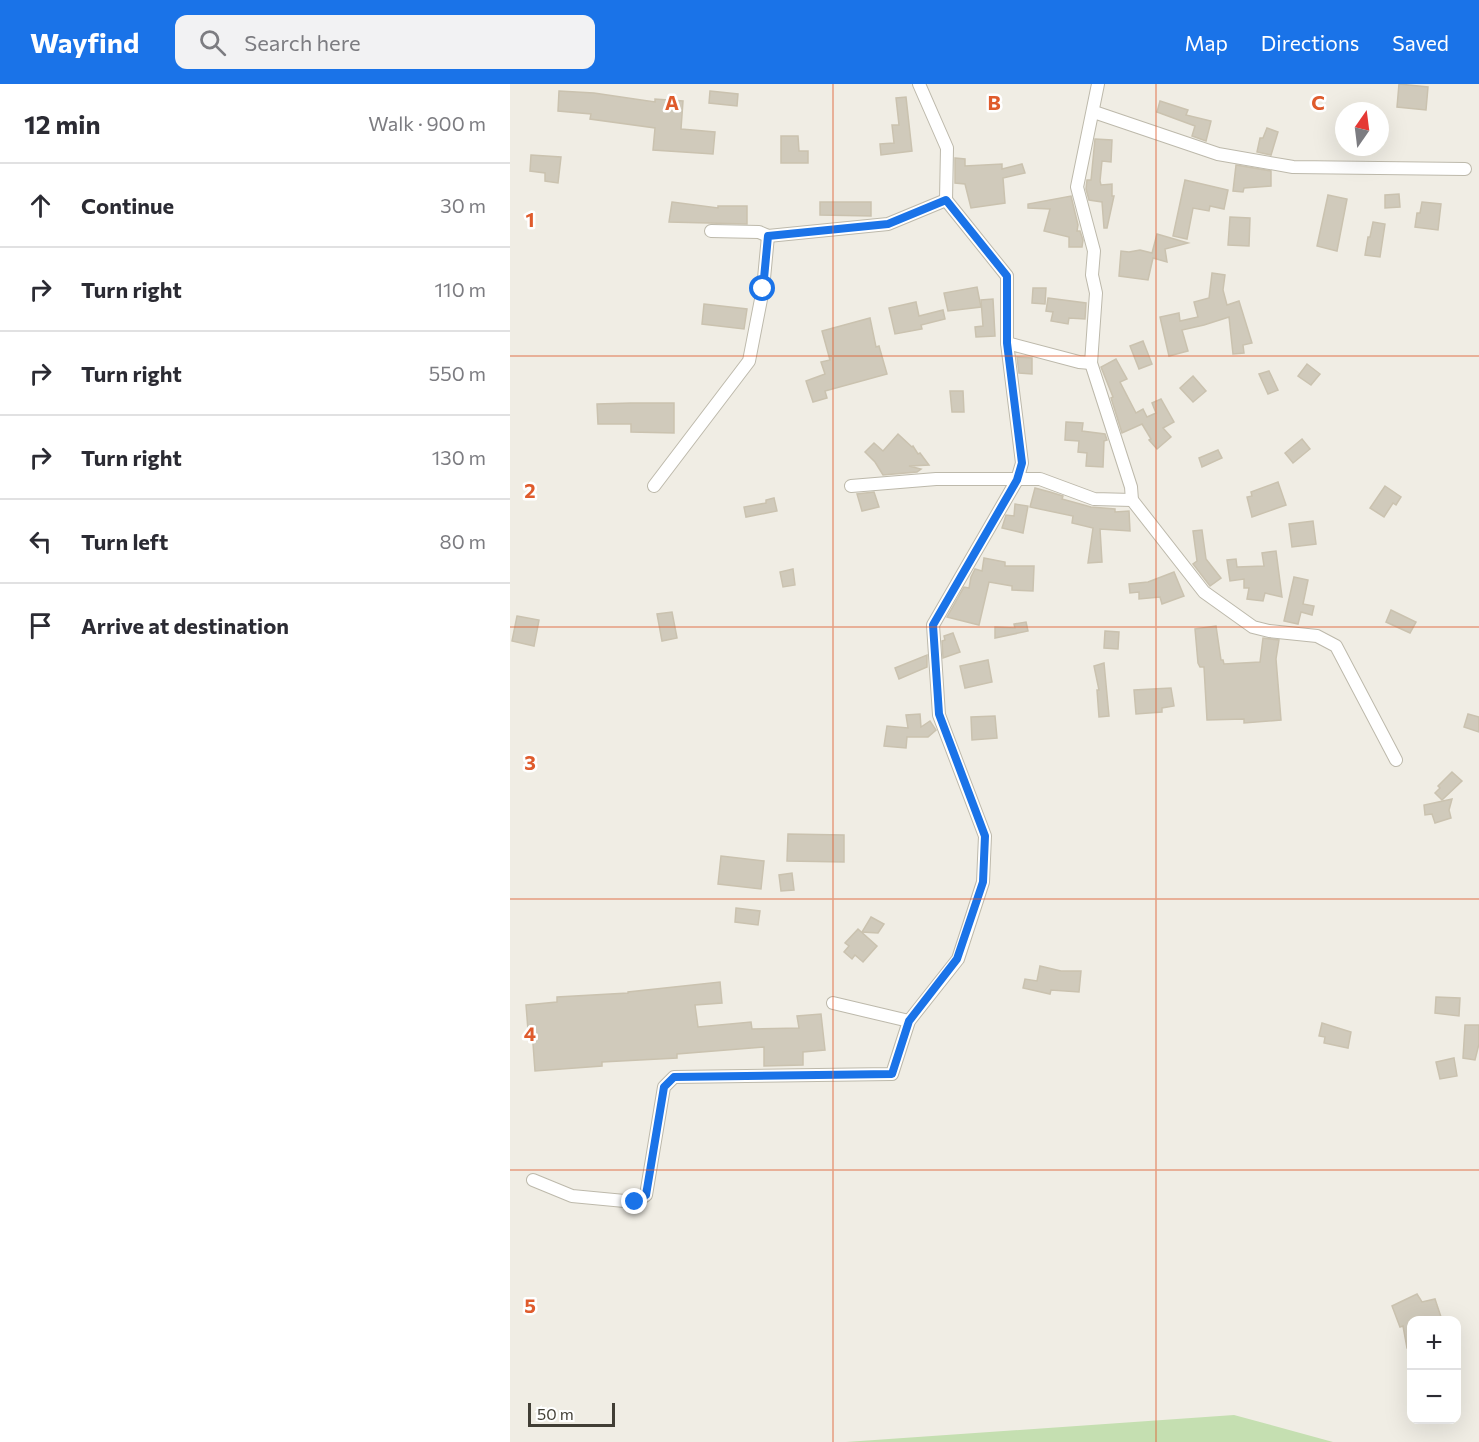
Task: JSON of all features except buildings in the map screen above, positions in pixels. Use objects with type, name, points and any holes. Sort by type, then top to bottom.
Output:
[{"type":"street","points":[[533,1180],[572,1196],[635,1202],[646,1195],[664,1087],[674,1077],[892,1074],[909,1021],[957,959],[983,882],[985,836],[939,714],[933,625],[1017,480],[1022,463],[1007,343],[1007,276],[946,200],[947,148],[920,84]]},
{"type":"street","points":[[1098,84],[1077,187],[1094,251],[1092,275],[1096,293],[1091,363],[1131,487],[1132,500],[1204,592],[1253,627],[1317,636],[1336,646],[1396,760]]},
{"type":"street","points":[[1094,112],[1218,154],[1293,167],[1465,169]]},
{"type":"street","points":[[711,231],[759,232],[768,236],[888,224],[946,200]]},
{"type":"street","points":[[654,486],[749,362],[763,289],[768,236]]},
{"type":"street","points":[[1007,343],[1079,362],[1091,363]]},
{"type":"street","points":[[851,486],[936,479],[1040,479],[1094,499],[1132,500]]},
{"type":"street","points":[[833,1003],[909,1021]]},
{"type":"green space","points":[[1234,1415],[1333,1442],[846,1442]]},
{"type":"route","points":[[635,1202],[646,1195],[664,1087],[674,1077],[892,1074],[909,1021],[957,959],[983,882],[985,836],[939,714],[933,625],[1017,480],[1022,463],[1007,343],[1007,276],[946,200],[888,224],[768,236],[763,289]]}]
